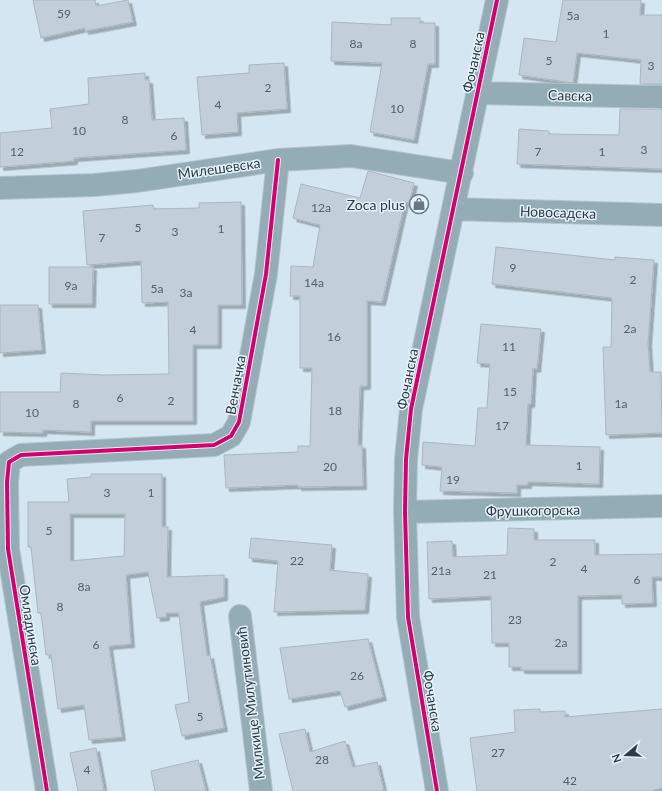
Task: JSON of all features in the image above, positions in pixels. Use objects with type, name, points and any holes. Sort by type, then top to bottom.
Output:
[{"type":"street","name":"Фочанска","points":[[437,791],[408,617],[405,512],[406,459],[411,409],[462,173],[497,0]]},
{"type":"street","name":"Савска","points":[[477,93],[662,97]]},
{"type":"street","name":"Милешевска","points":[[0,188],[94,185],[137,181],[278,160],[351,156],[462,173]]},
{"type":"street","name":"Венчачка","points":[[10,462],[21,455],[214,445],[231,436],[239,422],[266,274],[278,160]]},
{"type":"street","name":"Новосадска","points":[[453,209],[662,215]]},
{"type":"street","name":"Омладинска","points":[[10,462],[7,482],[8,549],[47,791]]},
{"type":"street","name":"Фрушкогорска","points":[[405,512],[662,506]]},
{"type":"street","name":"Милкице Милутиновић","points":[[240,616],[261,791]]},
{"type":"building","points":[[33,0],[95,0],[96,6],[128,0],[133,22],[85,31],[85,28],[41,38]]},
{"type":"building","points":[[563,0],[641,0],[640,15],[662,15],[662,84],[640,84],[641,60],[577,53],[573,83],[519,75],[524,38],[556,42]]},
{"type":"building","points":[[391,18],[420,18],[420,23],[435,23],[435,64],[428,64],[414,140],[370,132],[382,63],[331,61],[332,22],[391,25]]},
{"type":"building","points":[[284,63],[287,109],[237,113],[238,132],[202,135],[197,77],[249,73],[249,65]]},
{"type":"building","points":[[145,73],[145,80],[149,80],[152,120],[184,118],[186,150],[74,158],[74,161],[0,167],[0,133],[52,128],[50,109],[89,104],[88,78]]},
{"type":"building","points":[[620,109],[662,109],[662,169],[517,164],[519,129],[549,131],[549,134],[619,135]]},
{"type":"building","points":[[368,171],[414,183],[409,203],[405,202],[382,302],[367,301],[367,386],[360,386],[358,445],[362,445],[363,486],[298,487],[298,485],[226,488],[224,455],[298,452],[298,446],[310,446],[312,368],[300,368],[300,296],[290,296],[291,266],[313,267],[320,225],[293,218],[301,184],[360,198]]},
{"type":"building","points":[[241,202],[242,305],[218,305],[218,345],[193,345],[193,421],[91,421],[91,432],[43,430],[43,433],[0,432],[0,392],[60,392],[61,373],[104,375],[169,374],[168,302],[142,303],[141,261],[87,265],[83,211],[153,205],[154,209],[199,208],[199,203]]},
{"type":"building","points":[[496,247],[615,260],[615,257],[654,260],[648,343],[650,372],[661,372],[662,433],[606,435],[603,347],[611,347],[612,298],[492,284]]},
{"type":"building","points":[[49,267],[93,267],[92,304],[49,304]]},
{"type":"building","points":[[0,305],[38,305],[42,350],[0,353]]},
{"type":"building","points":[[481,324],[541,329],[537,369],[533,368],[531,404],[528,404],[526,445],[600,447],[599,484],[528,482],[528,485],[517,485],[517,493],[440,491],[442,467],[422,465],[423,442],[475,446],[478,408],[487,408],[490,364],[477,363]]},
{"type":"building","points":[[91,474],[162,474],[162,527],[168,527],[167,577],[224,575],[224,597],[200,602],[207,656],[210,655],[224,728],[182,736],[175,705],[189,702],[179,615],[178,613],[166,613],[166,617],[157,618],[148,572],[126,575],[131,644],[109,646],[122,737],[89,740],[84,705],[58,709],[51,655],[46,655],[41,613],[38,613],[31,547],[28,547],[28,502],[69,502],[67,479],[91,477]],"holes":[[[70,514],[125,514],[124,556],[70,561]]]},
{"type":"building","points":[[508,528],[534,529],[534,540],[595,540],[595,555],[662,554],[662,577],[652,577],[653,603],[622,604],[622,595],[578,596],[578,670],[521,670],[521,667],[509,667],[509,643],[492,643],[491,596],[429,599],[427,542],[452,541],[453,557],[507,555]]},
{"type":"building","points":[[251,538],[332,545],[330,570],[368,574],[365,610],[274,612],[278,561],[249,558]]},
{"type":"building","points":[[368,639],[383,697],[345,707],[340,691],[289,699],[280,648]]},
{"type":"building","points":[[540,709],[540,712],[565,711],[565,717],[662,709],[662,788],[651,791],[477,791],[470,738],[515,732],[514,710]]},
{"type":"building","points":[[305,729],[310,752],[345,741],[353,767],[377,762],[384,791],[293,791],[279,734]]},
{"type":"building","points":[[96,748],[104,791],[78,791],[70,753]]},
{"type":"building","points":[[198,760],[206,791],[155,791],[151,771]]},
{"type":"cycle path","points":[[437,791],[408,617],[405,512],[406,459],[411,409],[497,0]]},
{"type":"cycle path","points":[[47,791],[8,549],[7,482],[9,462],[21,455],[214,445],[231,436],[239,422],[266,274],[278,160]]},
{"type":"place","name":"Zoca plus","points":[[419,204]]}]
